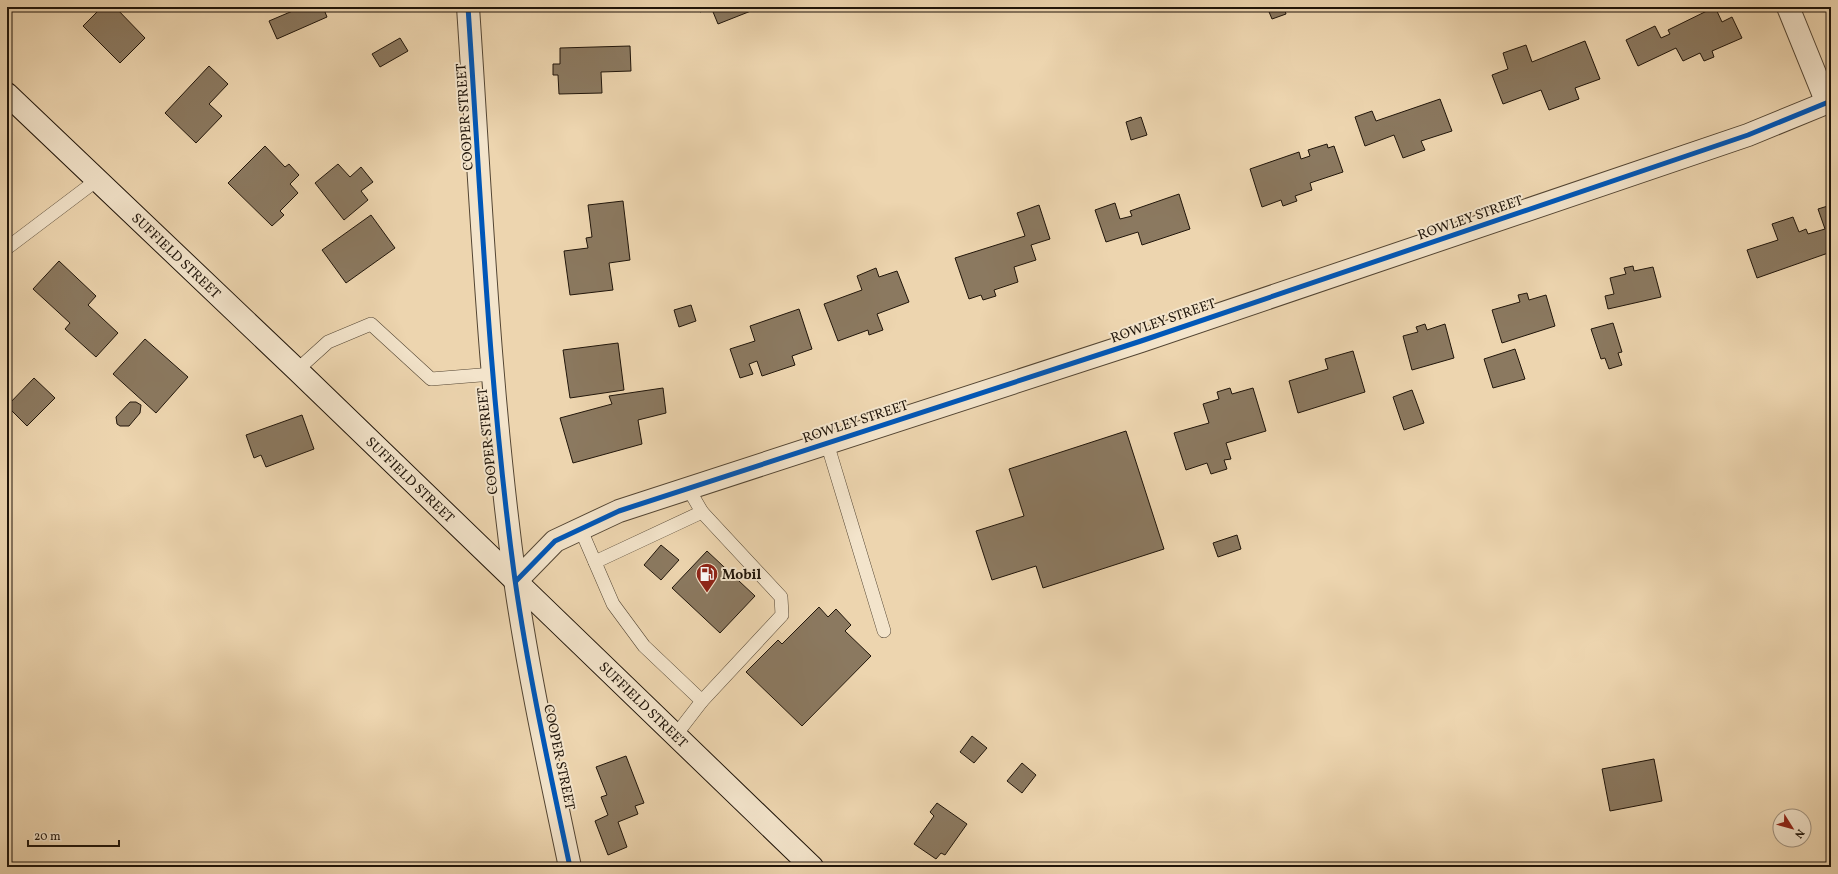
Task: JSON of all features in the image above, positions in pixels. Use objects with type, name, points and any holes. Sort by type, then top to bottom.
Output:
[{"type":"street","name":"COOPER STREET","points":[[468,7],[493,374],[505,500],[536,706],[570,867]]},
{"type":"street","points":[[1788,7],[1829,102]]},
{"type":"street","name":"SUFFIELD STREET","points":[[7,94],[297,370],[812,867]]},
{"type":"street","name":"ROWLEY STREET","points":[[516,581],[555,541],[619,511],[1156,336],[1741,138],[1829,102]]},
{"type":"lane","points":[[7,248],[98,180]]},
{"type":"lane","points":[[297,370],[328,342],[371,324],[431,379],[493,374]]},
{"type":"lane","points":[[827,443],[884,631]]},
{"type":"lane","points":[[675,736],[702,701],[782,616],[781,597],[702,512],[688,488]]},
{"type":"lane","points":[[595,562],[702,512]]},
{"type":"lane","points":[[580,530],[613,604],[644,646],[702,701]]},
{"type":"building","points":[[102,7],[115,7],[145,38],[120,63],[83,26]]},
{"type":"building","points":[[302,7],[323,7],[327,17],[277,39],[269,21]]},
{"type":"building","points":[[698,7],[711,7],[700,12]]},
{"type":"building","points":[[711,7],[761,7],[718,24]]},
{"type":"building","points":[[1267,7],[1284,7],[1286,14],[1272,19]]},
{"type":"building","points":[[1715,7],[1722,22],[1732,17],[1742,38],[1712,51],[1714,57],[1704,61],[1700,53],[1683,61],[1676,48],[1638,66],[1626,40],[1655,26],[1661,38],[1670,34],[1668,30]]},
{"type":"building","points":[[400,38],[408,51],[380,67],[372,54]]},
{"type":"building","points":[[1585,41],[1600,79],[1575,88],[1579,99],[1549,110],[1541,90],[1503,104],[1492,75],[1508,69],[1503,53],[1526,45],[1532,62]]},
{"type":"building","points":[[630,46],[631,71],[601,72],[602,93],[559,94],[558,75],[553,75],[553,64],[560,64],[560,48]]},
{"type":"building","points":[[209,66],[228,84],[209,104],[222,116],[196,143],[165,113]]},
{"type":"building","points":[[1440,99],[1452,131],[1421,141],[1425,150],[1403,158],[1394,135],[1365,146],[1355,117],[1372,111],[1376,121]]},
{"type":"building","points":[[1141,117],[1147,135],[1131,140],[1126,122]]},
{"type":"building","points":[[1327,144],[1328,148],[1334,146],[1343,172],[1310,183],[1312,190],[1295,196],[1297,201],[1283,206],[1281,200],[1262,207],[1250,169],[1299,152],[1301,159],[1310,156],[1308,150]]},
{"type":"building","points":[[265,146],[285,167],[289,164],[299,175],[290,184],[298,193],[280,211],[284,215],[272,226],[228,183]]},
{"type":"building","points":[[338,164],[350,177],[361,167],[373,182],[361,191],[368,200],[344,220],[315,183]]},
{"type":"building","points":[[1179,194],[1190,229],[1142,245],[1138,232],[1106,242],[1095,210],[1115,203],[1120,219],[1132,216],[1130,211]]},
{"type":"building","points":[[623,201],[630,260],[609,263],[613,290],[570,295],[564,251],[588,248],[586,238],[592,237],[588,205]]},
{"type":"building","points":[[1039,205],[1050,239],[1031,245],[1036,260],[1014,267],[1018,282],[994,290],[996,296],[983,300],[981,295],[969,299],[955,258],[1025,236],[1017,213]]},
{"type":"building","points":[[1831,205],[1831,252],[1757,278],[1747,250],[1778,240],[1772,224],[1793,217],[1799,232],[1806,229],[1808,234],[1825,229],[1818,209]]},
{"type":"building","points":[[371,215],[395,248],[346,283],[322,250]]},
{"type":"building","points":[[59,261],[96,296],[88,305],[118,333],[96,357],[65,329],[70,323],[33,289]]},
{"type":"building","points":[[1633,266],[1634,271],[1653,267],[1661,297],[1608,309],[1605,296],[1614,294],[1610,278],[1626,274],[1624,268]]},
{"type":"building","points":[[876,268],[879,277],[897,271],[909,302],[877,314],[883,330],[869,335],[868,330],[838,341],[824,304],[862,290],[857,276]]},
{"type":"building","points":[[1527,293],[1529,300],[1546,295],[1555,326],[1502,343],[1492,310],[1520,302],[1518,295]]},
{"type":"building","points":[[691,305],[696,321],[679,327],[674,310]]},
{"type":"building","points":[[799,309],[812,349],[792,356],[795,365],[762,376],[757,361],[749,364],[753,374],[740,378],[730,349],[755,341],[750,326]]},
{"type":"building","points":[[1613,323],[1622,352],[1618,353],[1622,365],[1609,369],[1605,358],[1601,359],[1591,329]]},
{"type":"building","points":[[1425,324],[1427,330],[1445,324],[1454,358],[1412,370],[1403,336],[1418,332],[1416,327]]},
{"type":"building","points":[[145,339],[188,377],[156,413],[113,374]]},
{"type":"building","points":[[618,343],[624,390],[570,398],[563,350]]},
{"type":"building","points":[[1515,349],[1525,379],[1493,388],[1484,359]]},
{"type":"building","points":[[1353,351],[1365,392],[1298,413],[1289,381],[1328,369],[1325,359]]},
{"type":"building","points":[[34,378],[55,398],[27,426],[7,406]]},
{"type":"building","points":[[663,388],[666,413],[638,420],[642,444],[573,463],[560,418],[612,404],[609,396]]},
{"type":"building","points":[[1230,388],[1232,394],[1253,388],[1266,431],[1226,443],[1231,459],[1224,460],[1227,469],[1211,474],[1207,463],[1186,470],[1174,433],[1209,423],[1203,404],[1219,399],[1217,392]]},
{"type":"building","points":[[1412,390],[1424,423],[1404,430],[1393,397]]},
{"type":"building","points":[[130,402],[136,402],[141,405],[140,413],[129,426],[120,426],[117,424],[116,417]]},
{"type":"building","points":[[302,415],[314,449],[266,467],[261,455],[254,458],[246,435]]},
{"type":"building","points":[[1126,431],[1164,549],[1043,588],[1036,566],[992,580],[976,531],[1024,516],[1009,469]]},
{"type":"building","points":[[1237,535],[1241,549],[1218,557],[1213,543]]},
{"type":"building","points":[[661,545],[679,560],[661,580],[644,565]]},
{"type":"building","points":[[707,551],[755,596],[720,633],[672,588]]},
{"type":"building","points":[[819,607],[828,617],[836,609],[851,625],[845,631],[871,656],[802,726],[746,672],[778,640],[782,644]]},
{"type":"building","points":[[972,736],[987,748],[974,763],[960,752]]},
{"type":"building","points":[[626,756],[644,803],[635,806],[638,814],[618,822],[627,847],[608,855],[595,821],[608,815],[601,797],[607,795],[596,767]]},
{"type":"building","points":[[1654,759],[1662,801],[1610,811],[1602,769]]},
{"type":"building","points":[[1022,763],[1036,775],[1022,793],[1007,781]]},
{"type":"building","points":[[937,803],[967,824],[945,855],[941,853],[936,859],[914,844],[934,816],[930,812]]},
{"type":"cycle path","points":[[468,7],[492,366],[506,509],[515,580],[527,652],[540,724],[570,867]]},
{"type":"cycle path","points":[[516,581],[555,541],[619,511],[1141,341],[1748,135],[1831,101]]},
{"type":"place","name":"Mobil","points":[[707,594]]}]
